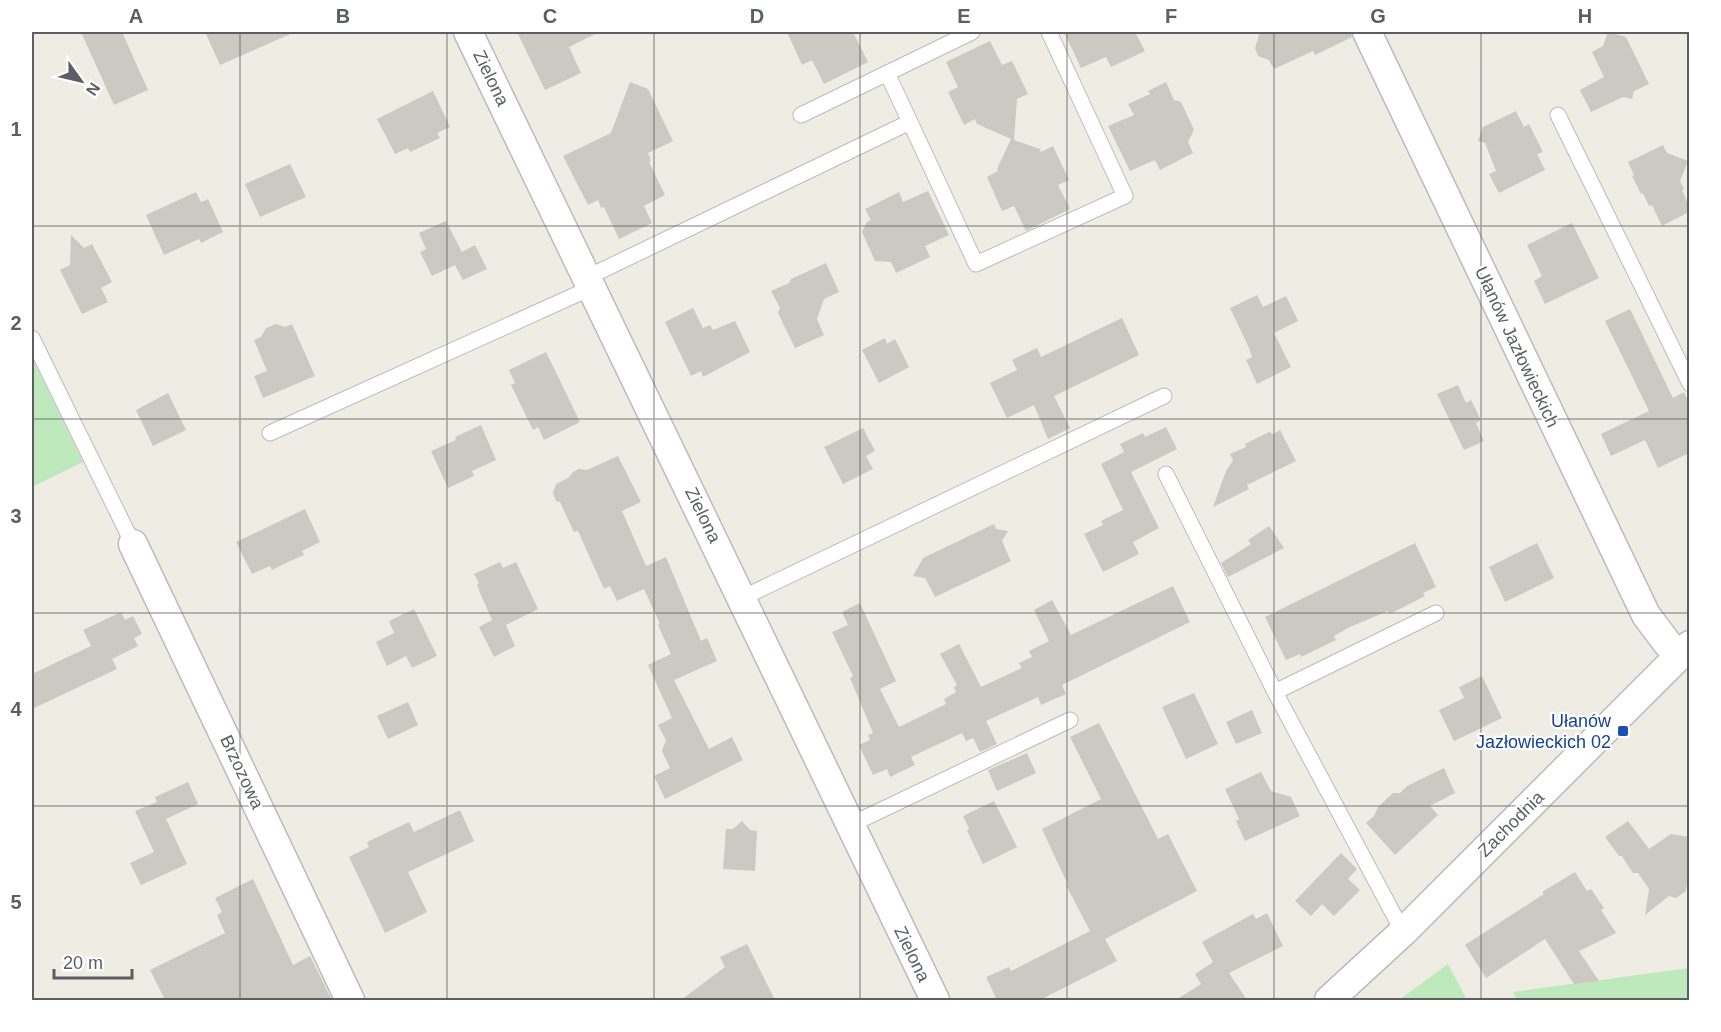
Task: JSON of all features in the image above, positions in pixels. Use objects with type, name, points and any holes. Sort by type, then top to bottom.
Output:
[{"type":"street","name":"Zielona","points":[[468,32],[934,1000]]},
{"type":"street","name":"Ułanów Jazłowieckich","points":[[1367,32],[1646,615],[1666,644],[1684,650]]},
{"type":"street","name":"Brzozowa","points":[[133,544],[350,1000]]},
{"type":"street","name":"Zachodnia","points":[[1329,1000],[1403,932],[1684,650]]},
{"type":"lane","points":[[801,116],[972,32]]},
{"type":"lane","points":[[887,73],[976,264],[1125,196],[1050,32]]},
{"type":"lane","points":[[1558,115],[1689,384]]},
{"type":"lane","points":[[270,433],[590,282],[910,122]]},
{"type":"lane","points":[[32,338],[133,544]]},
{"type":"lane","points":[[742,598],[1164,396]]},
{"type":"lane","points":[[1166,474],[1275,692],[1403,932]]},
{"type":"lane","points":[[1275,692],[1436,613]]},
{"type":"lane","points":[[850,825],[1070,720]]},
{"type":"green space","points":[[32,358],[83,462],[32,487]]},
{"type":"green space","points":[[1448,964],[1467,1000],[1399,1000]]},
{"type":"green space","points":[[1689,968],[1689,1000],[1517,1000],[1513,992]]},
{"type":"building","points":[[81,32],[122,32],[148,90],[114,105]]},
{"type":"building","points":[[205,32],[295,32],[220,65]]},
{"type":"building","points":[[517,32],[599,32],[569,47],[581,73],[545,90]]},
{"type":"building","points":[[787,32],[853,32],[868,62],[824,84],[812,60],[802,65]]},
{"type":"building","points":[[1064,32],[1135,32],[1145,51],[1111,67],[1106,57],[1081,68]]},
{"type":"building","points":[[1260,32],[1351,32],[1352,37],[1315,55],[1313,51],[1274,69],[1269,60],[1258,56],[1255,48]]},
{"type":"building","points":[[1608,32],[1626,37],[1649,84],[1634,91],[1632,99],[1623,97],[1591,112],[1580,90],[1604,77],[1592,52],[1603,46]]},
{"type":"building","points":[[990,41],[1002,65],[1012,61],[1028,94],[1017,99],[1014,140],[1040,149],[1041,152],[1053,146],[1069,180],[1058,185],[1070,209],[1026,231],[1014,206],[1002,211],[987,177],[998,171],[1011,139],[977,124],[975,119],[964,125],[948,92],[958,87],[946,62]]},
{"type":"building","points":[[630,82],[648,89],[673,141],[648,153],[651,161],[649,162],[665,195],[644,206],[652,223],[619,239],[604,207],[601,208],[598,200],[588,205],[563,156],[611,133]]},
{"type":"building","points":[[1166,82],[1174,100],[1181,102],[1194,130],[1188,142],[1193,153],[1160,170],[1155,160],[1130,171],[1108,126],[1134,115],[1128,104],[1150,94],[1148,91]]},
{"type":"building","points":[[433,91],[450,127],[437,133],[440,138],[410,152],[408,148],[395,154],[377,119]]},
{"type":"building","points":[[1516,111],[1524,127],[1529,124],[1543,152],[1537,154],[1545,170],[1499,193],[1489,174],[1496,171],[1485,143],[1478,141],[1483,127]]},
{"type":"building","points":[[1663,145],[1667,153],[1688,161],[1680,181],[1689,212],[1662,226],[1652,205],[1649,206],[1643,193],[1641,194],[1628,162]]},
{"type":"building","points":[[290,164],[306,197],[260,217],[245,184]]},
{"type":"building","points":[[928,191],[949,235],[925,246],[930,257],[896,273],[891,262],[875,261],[862,232],[867,222],[871,220],[865,209],[899,192],[903,202]]},
{"type":"building","points":[[196,192],[201,202],[208,199],[223,232],[201,243],[199,239],[164,255],[146,215]]},
{"type":"building","points":[[446,221],[462,252],[475,245],[487,269],[463,280],[455,265],[432,276],[420,252],[426,249],[419,233]]},
{"type":"building","points":[[1572,223],[1599,278],[1545,304],[1534,281],[1542,276],[1527,245]]},
{"type":"building","points":[[71,235],[84,248],[92,244],[112,282],[101,288],[108,302],[82,314],[60,270],[70,265]]},
{"type":"building","points":[[826,263],[839,292],[824,299],[817,319],[824,335],[795,348],[778,313],[780,308],[771,291]]},
{"type":"building","points":[[1257,295],[1263,307],[1286,296],[1298,321],[1274,333],[1291,367],[1257,384],[1246,360],[1252,357],[1249,348],[1230,308]]},
{"type":"building","points":[[693,308],[703,328],[710,325],[713,330],[735,321],[750,352],[703,377],[701,371],[691,376],[665,322]]},
{"type":"building","points":[[1630,309],[1673,398],[1684,392],[1689,403],[1689,453],[1658,468],[1645,440],[1611,456],[1601,434],[1649,411],[1605,321]]},
{"type":"building","points":[[1122,318],[1139,355],[1054,396],[1070,428],[1048,439],[1034,405],[1007,418],[990,383],[1017,370],[1012,360],[1037,348],[1041,357]]},
{"type":"building","points":[[276,324],[285,327],[292,324],[315,376],[263,398],[254,376],[267,371],[254,340],[261,337],[266,328]]},
{"type":"building","points":[[885,338],[887,344],[895,339],[909,367],[879,383],[862,350]]},
{"type":"building","points":[[546,352],[580,422],[544,440],[538,427],[533,430],[511,385],[515,383],[509,370]]},
{"type":"building","points":[[1458,385],[1466,403],[1471,400],[1481,420],[1476,423],[1484,441],[1464,450],[1437,394]]},
{"type":"building","points":[[168,393],[186,430],[153,446],[136,410]]},
{"type":"building","points":[[481,425],[496,460],[472,471],[474,476],[448,488],[431,451]]},
{"type":"building","points":[[1166,427],[1177,449],[1131,472],[1159,528],[1133,542],[1139,554],[1103,572],[1084,534],[1103,525],[1101,521],[1123,510],[1101,464],[1124,452],[1120,444],[1143,433],[1145,437]]},
{"type":"building","points":[[863,428],[875,451],[866,456],[873,469],[843,484],[824,447]]},
{"type":"building","points":[[1280,430],[1296,461],[1247,485],[1249,489],[1213,507],[1226,471],[1233,461],[1230,454],[1269,432],[1273,434]]},
{"type":"building","points":[[618,456],[641,502],[622,511],[646,566],[666,557],[701,641],[707,638],[717,661],[674,680],[709,749],[732,737],[743,760],[665,799],[654,776],[670,768],[662,751],[666,740],[658,725],[672,718],[648,665],[671,654],[644,589],[617,601],[610,586],[604,589],[578,531],[574,532],[560,502],[556,501],[553,493],[556,484],[568,478],[573,472],[579,469],[587,470]]},
{"type":"building","points":[[305,509],[320,542],[302,551],[304,555],[272,570],[270,566],[252,574],[236,542]]},
{"type":"building","points":[[994,524],[996,529],[1008,531],[1002,541],[1011,561],[935,597],[925,578],[913,576],[923,558]]},
{"type":"building","points":[[1269,526],[1284,548],[1228,577],[1221,563],[1251,544],[1248,540]]},
{"type":"building","points":[[1415,543],[1436,587],[1423,593],[1425,596],[1390,614],[1388,611],[1350,627],[1334,636],[1336,640],[1301,657],[1300,654],[1286,660],[1265,617]]},
{"type":"building","points":[[1537,543],[1554,578],[1505,602],[1489,567]]},
{"type":"building","points":[[500,562],[503,568],[516,562],[538,609],[506,625],[515,646],[494,657],[479,627],[492,620],[474,574]]},
{"type":"building","points":[[1173,586],[1190,622],[1062,685],[1066,694],[1041,705],[1038,697],[986,721],[997,744],[980,752],[973,738],[966,741],[962,733],[911,757],[915,765],[890,777],[887,769],[873,775],[859,745],[870,740],[868,735],[873,733],[850,678],[853,676],[832,632],[848,625],[842,612],[860,603],[896,681],[880,689],[899,727],[946,704],[944,699],[956,692],[954,687],[957,685],[940,654],[959,644],[981,687],[1022,668],[1019,663],[1032,657],[1029,651],[1049,641],[1034,610],[1052,600],[1071,635]]},
{"type":"building","points":[[414,609],[437,656],[412,668],[406,656],[387,666],[376,642],[394,633],[389,621]]},
{"type":"building","points":[[121,612],[125,620],[133,616],[142,634],[134,638],[138,646],[112,659],[117,669],[32,709],[32,674],[91,646],[83,630]]},
{"type":"building","points":[[1482,676],[1502,718],[1454,741],[1439,710],[1464,698],[1459,687]]},
{"type":"building","points":[[1194,693],[1218,744],[1186,759],[1162,707]]},
{"type":"building","points":[[408,702],[418,725],[388,739],[377,716]]},
{"type":"building","points":[[1252,710],[1262,733],[1236,744],[1226,722]]},
{"type":"building","points":[[1099,723],[1158,839],[1168,834],[1197,891],[1105,939],[1117,961],[1040,1000],[997,1000],[986,977],[1009,967],[1011,971],[1090,931],[1066,885],[1068,885],[1042,829],[1101,799],[1070,737]]},
{"type":"building","points":[[1027,753],[1036,773],[997,791],[988,770]]},
{"type":"building","points":[[1444,768],[1455,793],[1430,806],[1438,815],[1395,855],[1366,823],[1393,793],[1400,793],[1407,786]]},
{"type":"building","points":[[1261,772],[1271,791],[1291,797],[1300,816],[1245,841],[1236,821],[1239,819],[1225,789]]},
{"type":"building","points":[[188,782],[198,804],[166,819],[187,864],[141,885],[130,863],[154,852],[135,811],[157,802],[155,797]]},
{"type":"building","points":[[994,801],[1017,847],[983,864],[967,831],[969,828],[963,816]]},
{"type":"building","points":[[460,810],[474,841],[408,872],[427,912],[385,933],[349,857],[369,847],[367,842],[409,822],[414,832]]},
{"type":"building","points":[[742,821],[750,830],[757,831],[755,871],[723,869],[726,829],[733,829]]},
{"type":"building","points":[[1628,821],[1649,849],[1671,834],[1689,837],[1689,880],[1686,891],[1676,898],[1669,896],[1645,915],[1649,889],[1638,873],[1633,873],[1605,837]]},
{"type":"building","points":[[1341,853],[1357,869],[1348,879],[1360,890],[1334,916],[1322,904],[1311,916],[1295,901]]},
{"type":"building","points":[[1575,872],[1587,891],[1591,889],[1604,908],[1601,910],[1616,933],[1579,951],[1599,981],[1574,984],[1545,939],[1486,978],[1465,945]]},
{"type":"building","points":[[253,879],[293,965],[310,956],[332,1000],[165,1000],[150,970],[225,933],[217,915],[222,912],[215,898]]},
{"type":"building","points":[[1267,913],[1283,946],[1229,973],[1247,1000],[1176,1000],[1201,984],[1195,974],[1213,962],[1202,942],[1253,914],[1256,919]]},
{"type":"building","points":[[747,944],[775,1000],[681,1000],[725,967],[720,957]]},
{"type":"place","name":"Ułanów Jazłowieckich 02","points":[[1623,731]]}]
